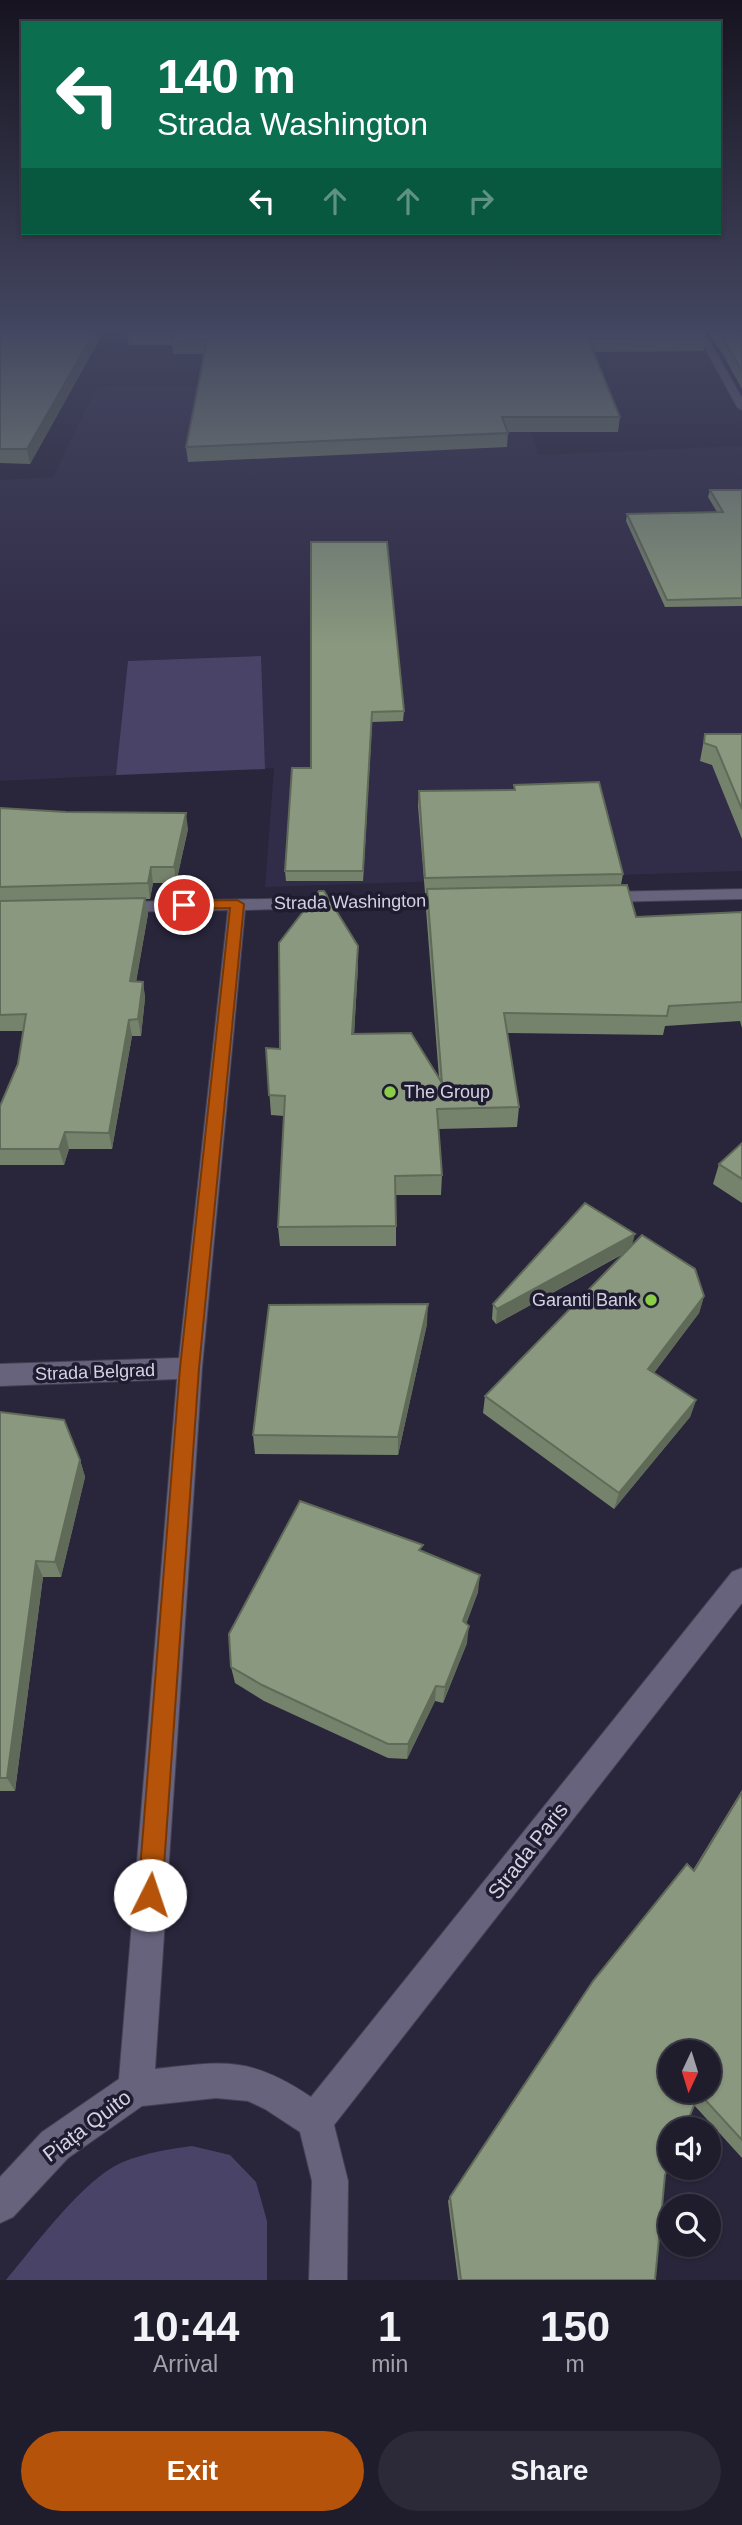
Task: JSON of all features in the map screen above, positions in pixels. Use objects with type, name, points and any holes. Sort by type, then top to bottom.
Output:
[{"type":"street","points":[[592,897],[742,894]]},
{"type":"street","name":"Strada Washington","points":[[97,907],[469,900]]},
{"type":"street","points":[[136,2089],[190,1368],[237,904]]},
{"type":"street","name":"Strada Belgrad","points":[[0,1375],[190,1368]]},
{"type":"street","name":"Strada Paris","points":[[315,2121],[742,1581]]},
{"type":"street","name":"Piața Quito","points":[[0,2204],[55,2145],[136,2089],[216,2080],[249,2083],[278,2096],[315,2121]]},
{"type":"street","points":[[315,2121],[330,2181],[328,2280]]},
{"type":"shaded area","points":[[75,432],[531,432],[538,455],[742,446],[742,871],[265,887],[274,768],[0,781],[0,480],[53,477]]},
{"type":"shaded area","points":[[261,656],[265,769],[116,775],[128,661]]},
{"type":"shaded area","points":[[192,2146],[230,2155],[256,2182],[267,2221],[267,2280],[6,2280],[60,2215],[108,2171],[140,2156]]},
{"type":"building","points":[[0,432],[37,432],[27,449],[0,449]]},
{"type":"building","points":[[189,432],[508,433],[186,447]]},
{"type":"building","points":[[710,490],[742,490],[742,598],[667,600],[627,514],[723,512]]},
{"type":"building","points":[[311,542],[387,542],[404,711],[372,712],[363,871],[285,871],[292,768],[311,768]]},
{"type":"building","points":[[705,734],[742,734],[742,809],[716,747],[704,743]]},
{"type":"building","points":[[599,782],[623,874],[425,878],[419,791],[515,790],[514,785]]},
{"type":"building","points":[[0,808],[66,812],[186,813],[174,867],[151,867],[148,883],[0,887]]},
{"type":"building","points":[[627,885],[636,917],[742,912],[742,1002],[669,1006],[667,1016],[504,1013],[519,1107],[437,1109],[442,1175],[395,1176],[396,1226],[278,1227],[285,1096],[269,1095],[266,1048],[280,1049],[279,943],[319,891],[324,891],[358,946],[352,1034],[411,1033],[442,1083],[427,889]]},
{"type":"building","points":[[145,898],[130,981],[143,982],[138,1019],[129,1020],[109,1133],[65,1132],[59,1149],[0,1149],[0,1106],[18,1064],[26,1014],[0,1015],[0,901]]},
{"type":"building","points":[[742,1143],[742,1179],[719,1164]]},
{"type":"building","points":[[585,1203],[635,1234],[497,1309],[493,1304]]},
{"type":"building","points":[[642,1235],[695,1269],[704,1296],[648,1369],[696,1400],[619,1493],[485,1396]]},
{"type":"building","points":[[428,1304],[398,1437],[253,1435],[269,1305]]},
{"type":"building","points":[[0,1412],[64,1420],[80,1460],[55,1562],[36,1561],[7,1778],[0,1778]]},
{"type":"building","points":[[300,1501],[423,1545],[419,1550],[480,1575],[463,1621],[469,1626],[445,1687],[436,1686],[408,1744],[388,1744],[262,1685],[231,1667],[229,1634]]},
{"type":"building","points":[[742,1792],[742,2140],[709,2104],[721,2104],[721,2040],[658,2040],[658,2104],[695,2104],[689,2117],[658,2117],[658,2180],[665,2180],[663,2194],[658,2194],[655,2280],[461,2280],[450,2197],[593,1981],[687,1864],[694,1871]]},
{"type":"place","name":"The Group","points":[[390,1092]]},
{"type":"place","name":"Garanti Bank","points":[[651,1300]]},
{"type":"route","points":[[150,1895],[190,1368],[237,904],[184,905]]}]
